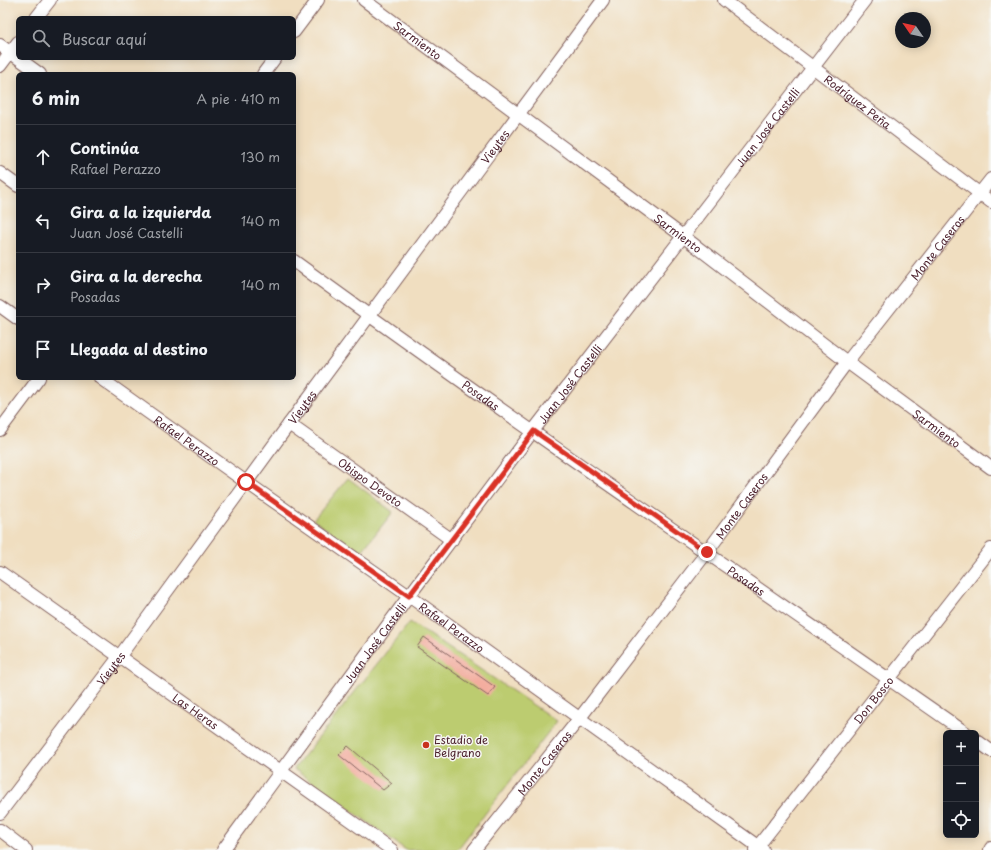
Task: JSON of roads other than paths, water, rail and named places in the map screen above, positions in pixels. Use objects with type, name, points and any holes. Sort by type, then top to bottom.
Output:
[{"type":"street","points":[[38,16],[50,0]]},
{"type":"street","points":[[296,29],[318,0]]},
{"type":"street","name":"Sarmiento","points":[[364,0],[684,237],[847,362],[991,468]]},
{"type":"street","name":"Vieytes","points":[[0,813],[119,657],[369,315],[603,0]]},
{"type":"street","name":"Rodríguez Peña","points":[[724,0],[991,202]]},
{"type":"street","name":"Juan José Castelli","points":[[223,850],[409,596],[865,0]]},
{"type":"street","points":[[0,66],[5,49],[16,43]]},
{"type":"street","points":[[5,49],[16,57]]},
{"type":"street","points":[[20,60],[37,72]]},
{"type":"street","points":[[264,72],[274,60]]},
{"type":"street","points":[[0,173],[16,185]]},
{"type":"street","name":"Monte Caseros","points":[[474,850],[579,719],[707,552],[847,362],[991,179]]},
{"type":"street","name":"Posadas","points":[[296,262],[962,730]]},
{"type":"street","points":[[0,306],[16,318]]},
{"type":"street","points":[[0,430],[38,380]]},
{"type":"street","name":"Rafael Perazzo","points":[[103,380],[409,596],[759,849]]},
{"type":"street","name":"Obispo Devoto","points":[[289,424],[452,540]]},
{"type":"street","name":"Don Bosco","points":[[759,849],[991,549]]},
{"type":"street","name":"Las Heras","points":[[0,572],[392,850]]},
{"type":"street","points":[[979,742],[991,750]]},
{"type":"street","points":[[0,830],[26,850]]},
{"type":"place","name":"Estadio de Belgrano","points":[[426,745]]}]
